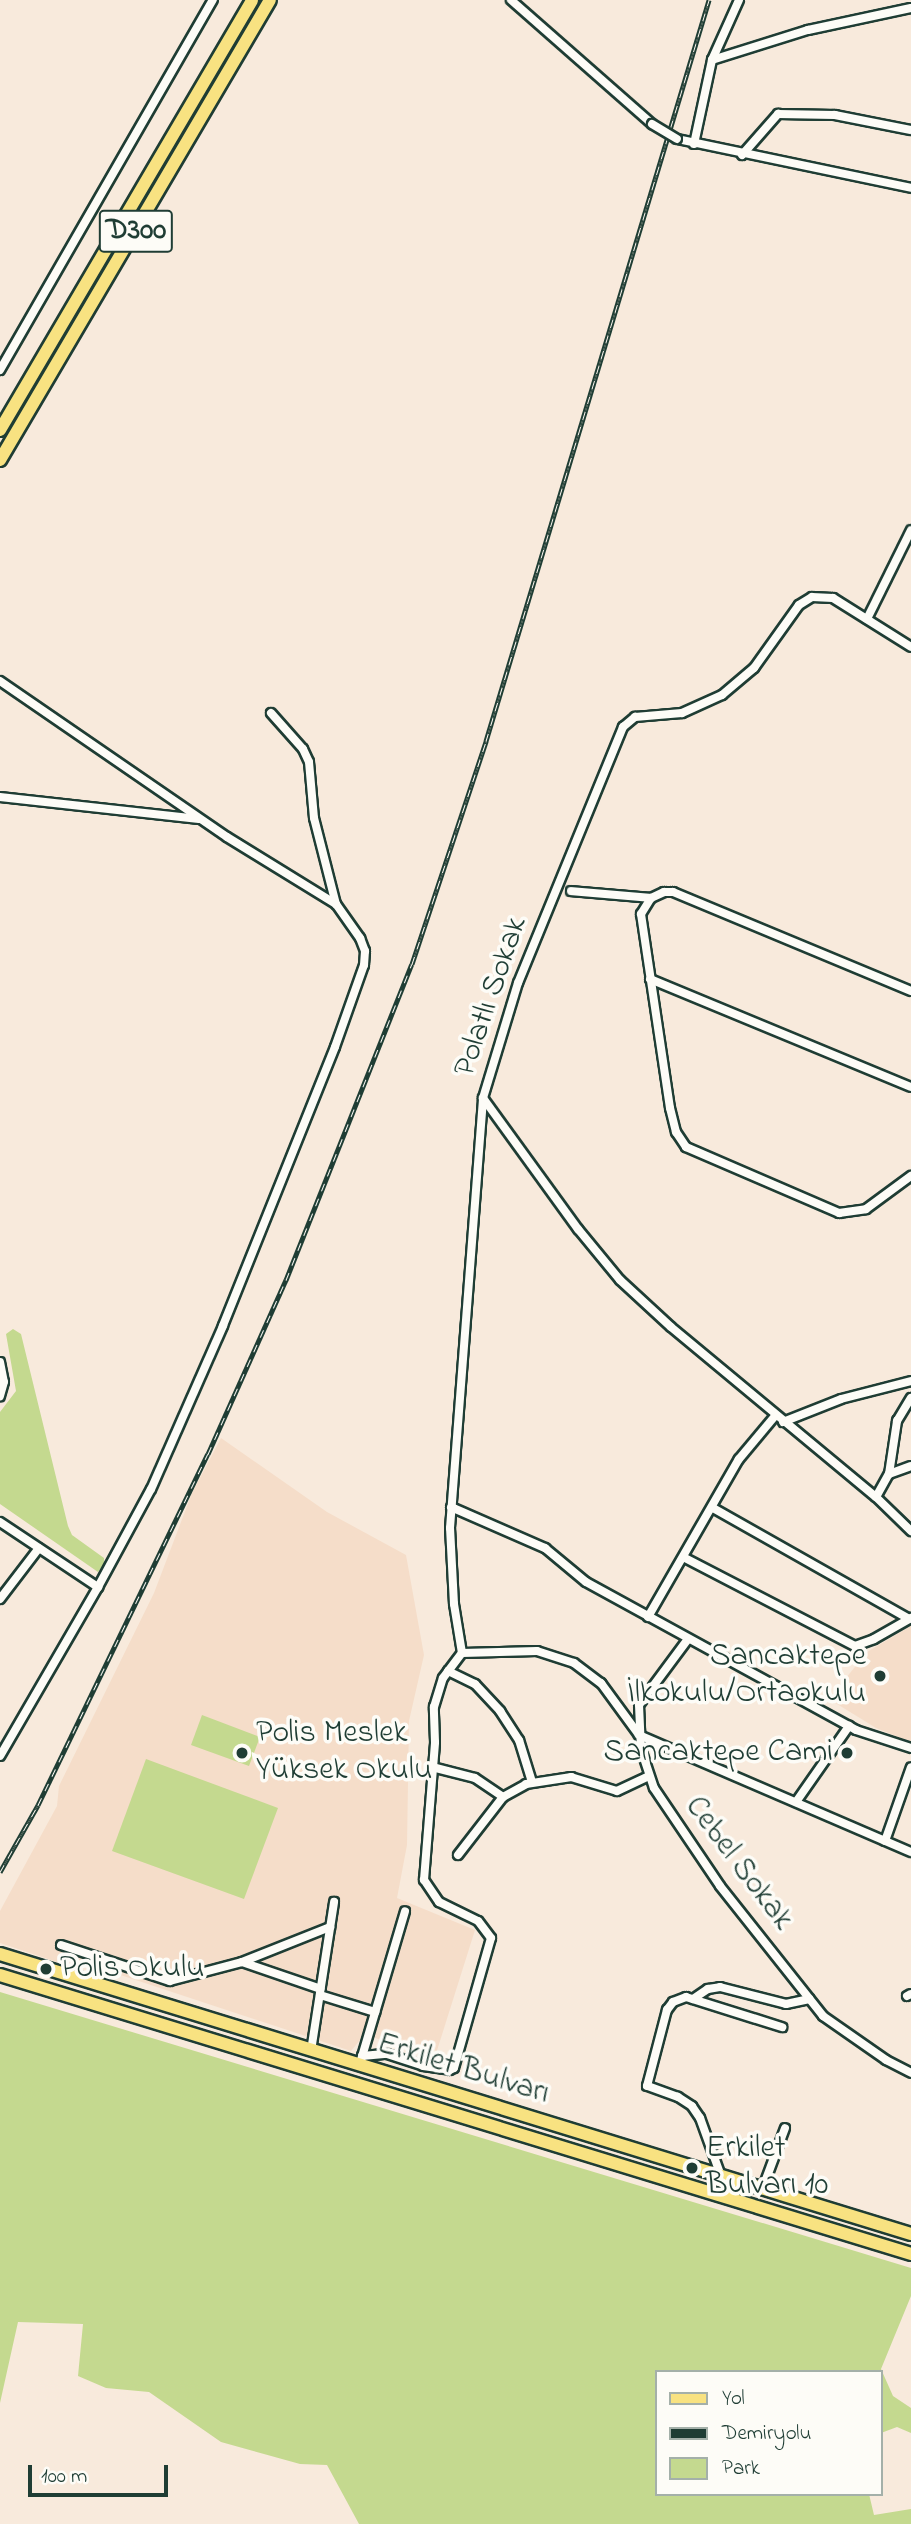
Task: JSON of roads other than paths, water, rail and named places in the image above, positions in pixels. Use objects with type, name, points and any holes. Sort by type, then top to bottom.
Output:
[{"type":"main road","name":"D300","points":[[0,430],[252,0]]},
{"type":"main road","name":"D300","points":[[0,460],[270,0]]},
{"type":"main road","name":"Erkilet Bulvarı","points":[[0,1954],[311,2051],[361,2061],[721,2178],[911,2234]]},
{"type":"main road","name":"Erkilet Bulvarı","points":[[0,1975],[911,2253]]},
{"type":"street","points":[[0,370],[213,0]]},
{"type":"street","points":[[511,0],[634,110],[677,139],[742,155],[911,188]]},
{"type":"street","points":[[694,144],[712,60],[739,0]]},
{"type":"street","points":[[712,60],[808,30],[911,8]]},
{"type":"street","points":[[742,155],[778,114],[835,115],[911,130]]},
{"type":"street","points":[[867,619],[911,530]]},
{"type":"street","name":"Polatlı Sokak","points":[[462,1653],[452,1579],[451,1507],[483,1098],[518,983],[626,723],[635,717],[691,711],[722,695],[754,668],[796,609],[807,598],[828,596],[911,647]]},
{"type":"street","points":[[0,681],[202,820],[336,905],[360,938],[364,965],[289,1166],[205,1368],[151,1489],[98,1587],[0,1756]]},
{"type":"street","points":[[271,713],[303,749],[309,762],[314,818],[336,905]]},
{"type":"street","points":[[0,797],[202,820]]},
{"type":"street","points":[[570,891],[651,898],[664,892],[677,894],[911,990]]},
{"type":"street","points":[[651,898],[640,920],[676,1132],[690,1150],[839,1213],[866,1209],[911,1176]]},
{"type":"street","points":[[650,979],[911,1087]]},
{"type":"street","points":[[483,1098],[612,1272],[653,1312],[775,1416],[876,1497],[911,1531]]},
{"type":"street","points":[[0,1362],[4,1382],[0,1396]]},
{"type":"street","points":[[783,1422],[841,1399],[911,1381]]},
{"type":"street","points":[[876,1497],[889,1474],[897,1421],[911,1398]]},
{"type":"street","points":[[648,1617],[749,1445],[775,1416]]},
{"type":"street","points":[[889,1474],[911,1466]]},
{"type":"street","points":[[451,1507],[545,1548],[586,1582],[849,1726],[911,1748]]},
{"type":"street","points":[[713,1508],[910,1618]]},
{"type":"street","points":[[0,1522],[98,1587]]},
{"type":"street","points":[[0,1599],[39,1548]]},
{"type":"street","points":[[685,1558],[855,1646],[874,1639],[910,1618]]},
{"type":"street","name":"Cebel Sokak","points":[[688,1639],[639,1705],[639,1735],[649,1776],[667,1810],[720,1886],[809,1999],[834,2026],[911,2073]]},
{"type":"street","points":[[361,2061],[387,2054],[423,2066],[450,2070],[454,2068],[491,1938],[478,1921],[439,1902],[424,1880],[435,1742],[434,1707],[448,1671],[462,1653],[537,1651],[574,1663],[601,1683],[639,1735],[911,1852]]},
{"type":"street","points":[[448,1671],[475,1684],[500,1711],[519,1740],[532,1782]]},
{"type":"street","points":[[796,1802],[849,1726]]},
{"type":"street","points":[[432,1767],[475,1778],[503,1797]]},
{"type":"street","points":[[885,1841],[911,1767]]},
{"type":"street","points":[[458,1856],[503,1797],[532,1782],[571,1777],[617,1791],[649,1776]]},
{"type":"street","points":[[311,2051],[334,1902]]},
{"type":"street","points":[[361,2061],[405,1911]]},
{"type":"street","points":[[61,1945],[170,1981],[242,1962],[330,1927]]},
{"type":"street","points":[[242,1962],[375,2012]]},
{"type":"street","points":[[693,2000],[708,1989],[720,1987],[786,2004],[809,1999]]},
{"type":"street","points":[[721,2178],[700,2118],[692,2106],[678,2097],[647,2086],[668,2007],[681,1998],[693,2000],[782,2027]]},
{"type":"street","points":[[762,2190],[785,2128]]},
{"type":"railway","points":[[0,1872],[38,1805],[208,1454],[286,1280],[412,964],[486,741],[709,0]]},
{"type":"place","name":"Sancaktepe İlkokulu/Ortaokulu","points":[[880,1676]]},
{"type":"place","name":"Polis Meslek Yüksek Okulu","points":[[242,1753]]},
{"type":"place","name":"Sancaktepe Cami","points":[[847,1753]]},
{"type":"place","name":"Polis Okulu","points":[[46,1969]]},
{"type":"place","name":"Erkilet Bulvarı 10","points":[[692,2168]]}]
